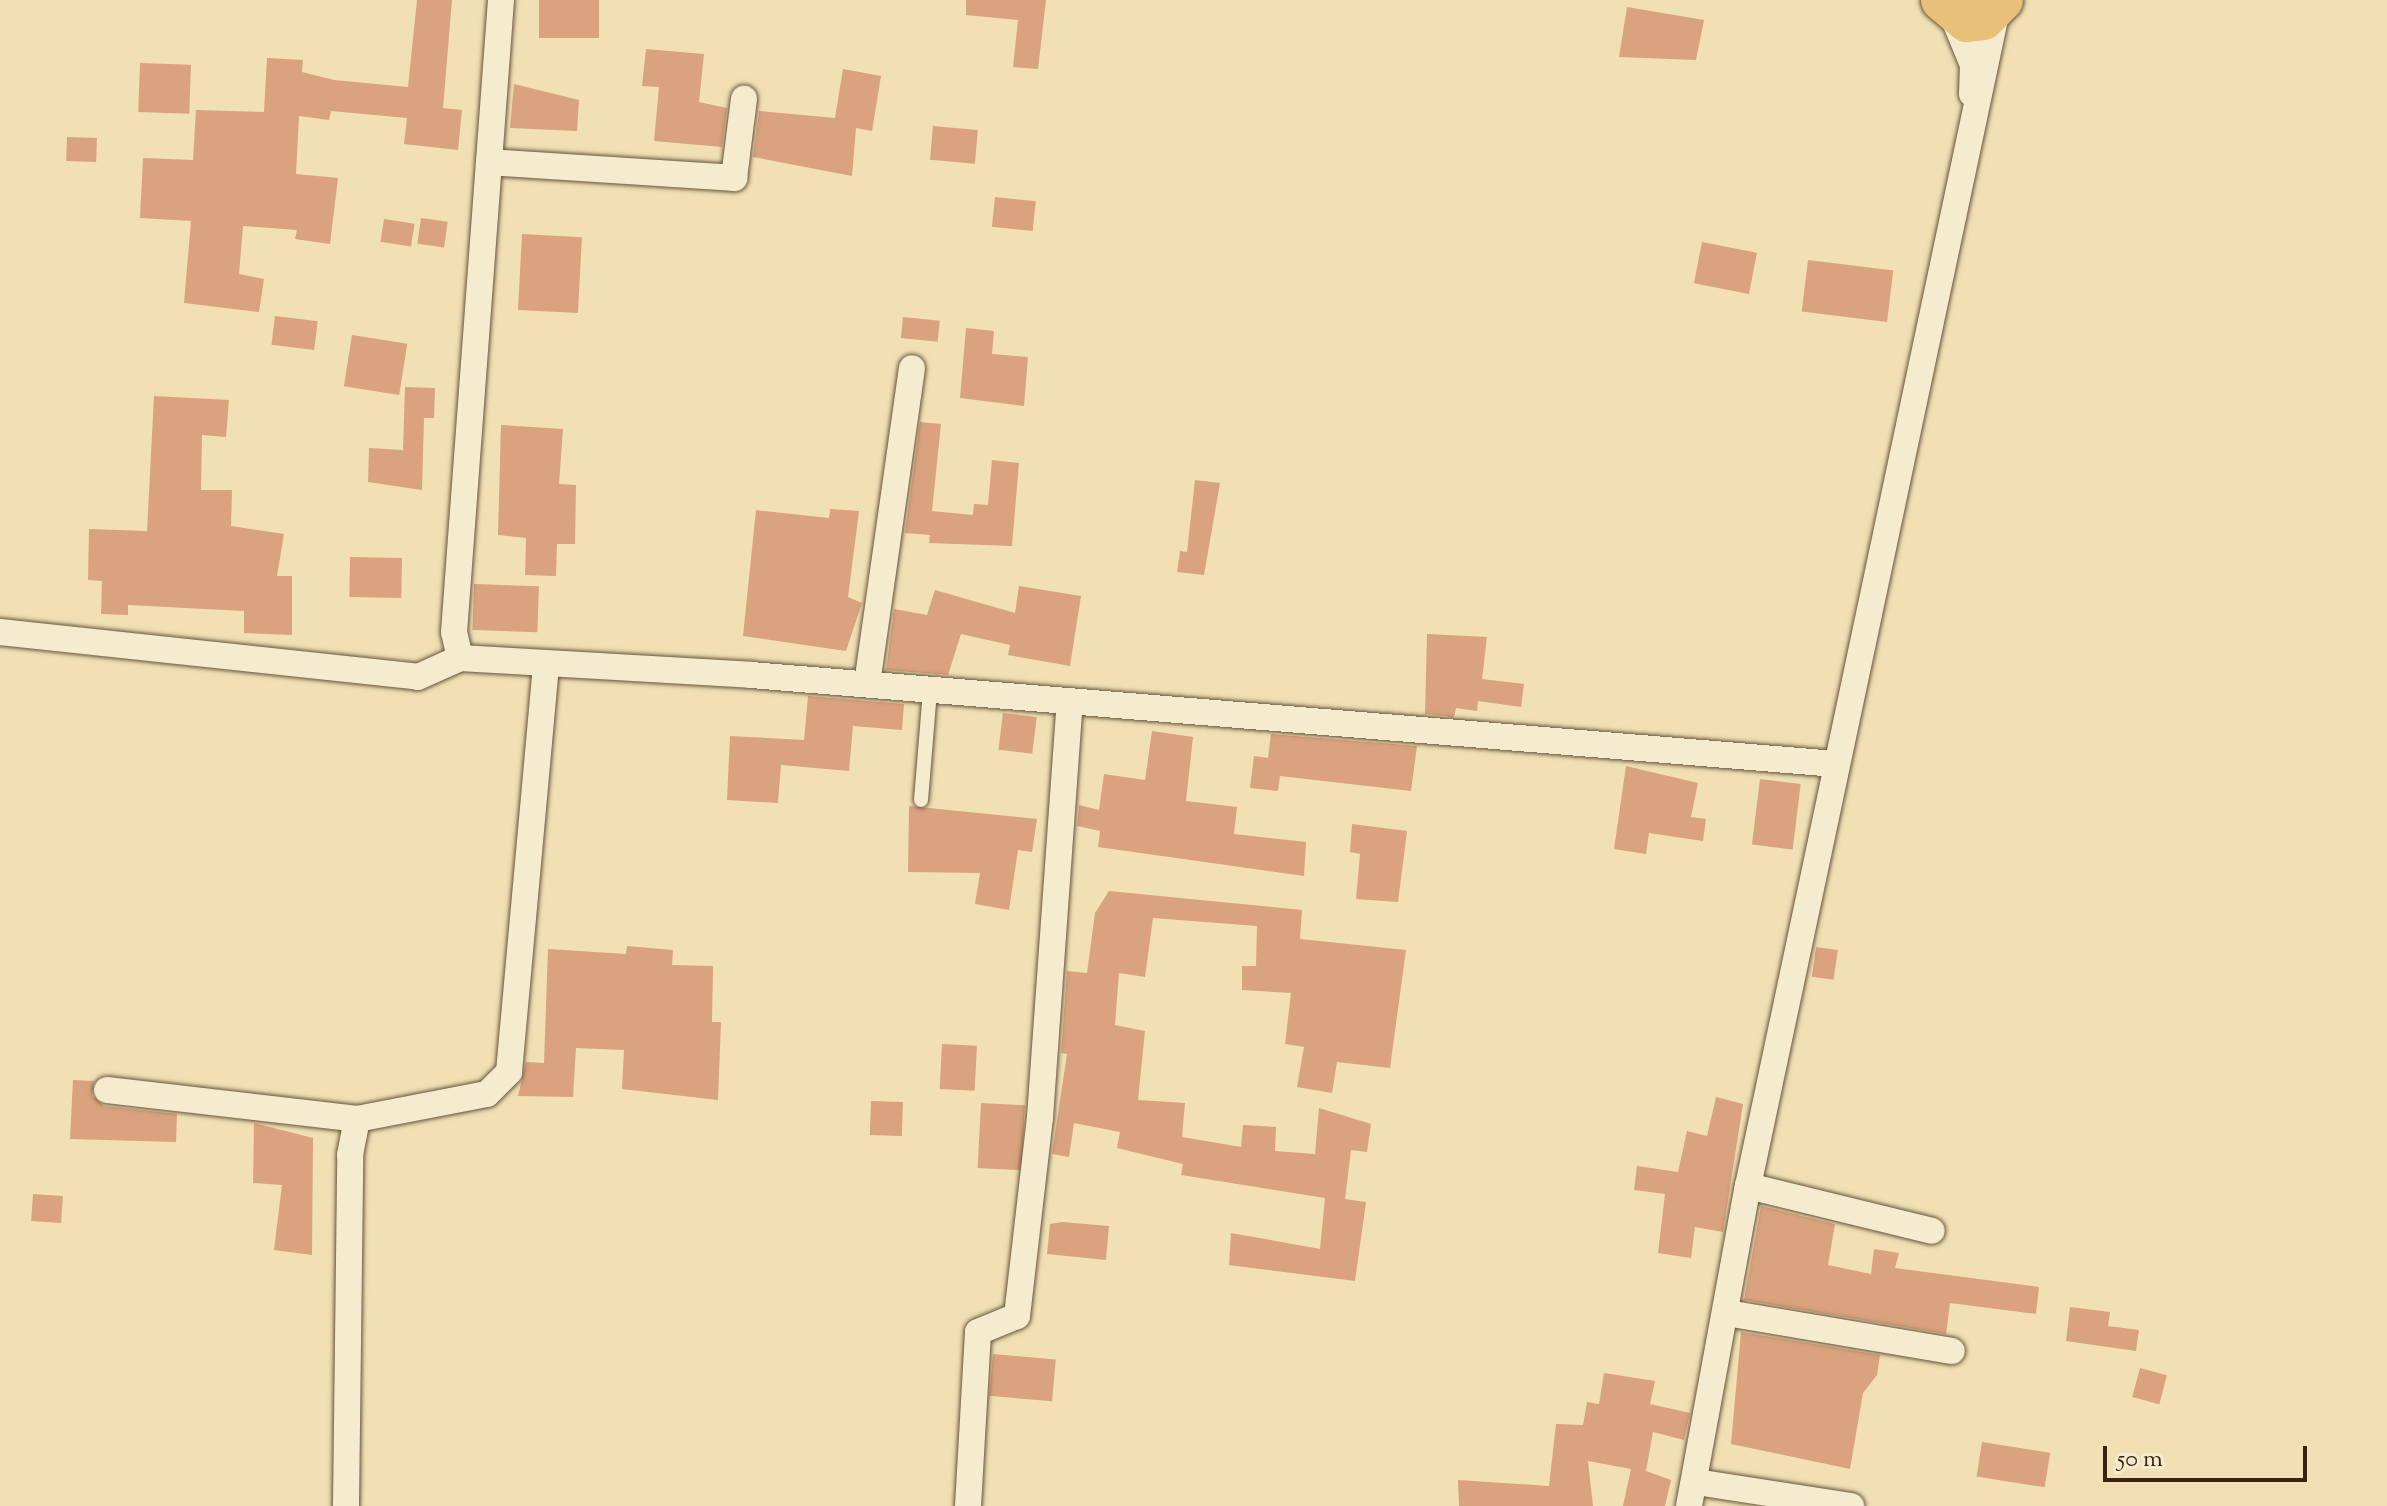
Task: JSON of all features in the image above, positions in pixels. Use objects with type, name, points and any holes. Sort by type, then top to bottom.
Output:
[{"type":"main road","points":[[1936,5],[1983,19],[2000,5]]},
{"type":"street","points":[[460,658],[454,632],[501,0]]},
{"type":"street","points":[[1936,5],[1973,65],[1971,117]]},
{"type":"street","points":[[1851,1506],[1692,1494],[1748,1186],[1971,117],[2000,5]]},
{"type":"street","points":[[489,162],[734,178],[744,99]]},
{"type":"street","points":[[867,684],[912,368]]},
{"type":"street","points":[[0,632],[418,677],[460,658],[546,666],[867,684],[1836,764]]},
{"type":"street","points":[[107,1090],[357,1119],[487,1094],[509,1072],[546,666]]},
{"type":"street","points":[[968,1506],[978,1332],[1017,1316],[1040,1117],[1070,702]]},
{"type":"street","points":[[346,1506],[350,1155],[357,1119]]},
{"type":"street","points":[[1748,1186],[1932,1231]]},
{"type":"street","points":[[1727,1313],[1952,1351]]},
{"type":"lane","points":[[921,800],[930,690]]},
{"type":"building","points":[[417,0],[452,0],[443,108],[462,110],[458,150],[404,144],[407,118],[331,111],[329,120],[299,116],[296,174],[338,178],[330,244],[295,239],[297,230],[243,226],[239,274],[264,279],[259,312],[184,303],[191,221],[140,218],[143,158],[193,160],[196,110],[264,112],[267,58],[303,60],[302,72],[334,80],[408,87]]},
{"type":"building","points":[[539,0],[599,0],[599,38],[539,38]]},
{"type":"building","points":[[966,0],[1046,0],[1038,69],[1013,67],[1018,20],[966,15]]},
{"type":"building","points":[[1627,7],[1704,20],[1696,60],[1619,57]]},
{"type":"building","points":[[646,49],[704,54],[699,102],[727,108],[722,147],[654,141],[659,87],[642,86]]},
{"type":"building","points":[[140,63],[191,65],[189,114],[138,112]]},
{"type":"building","points":[[843,69],[881,76],[872,131],[856,128],[852,176],[753,157],[759,111],[835,118]]},
{"type":"building","points":[[514,84],[579,100],[577,131],[510,128]]},
{"type":"building","points":[[933,126],[978,130],[975,164],[930,160]]},
{"type":"building","points":[[67,137],[97,138],[96,162],[66,161]]},
{"type":"building","points":[[995,197],[1036,201],[1033,231],[992,227]]},
{"type":"building","points":[[421,218],[448,222],[444,248],[417,244]]},
{"type":"building","points":[[384,219],[415,224],[411,247],[380,242]]},
{"type":"building","points":[[522,234],[582,237],[578,313],[518,310]]},
{"type":"building","points":[[1702,242],[1757,253],[1749,294],[1694,283]]},
{"type":"building","points":[[1808,260],[1893,270],[1887,322],[1802,312]]},
{"type":"building","points":[[275,316],[318,321],[314,350],[271,345]]},
{"type":"building","points":[[903,317],[940,321],[938,342],[901,338]]},
{"type":"building","points":[[966,328],[994,331],[992,354],[1028,357],[1024,406],[960,398]]},
{"type":"building","points":[[352,335],[407,344],[399,395],[344,386]]},
{"type":"building","points":[[405,387],[435,388],[434,418],[424,418],[422,490],[368,482],[369,448],[403,450]]},
{"type":"building","points":[[154,396],[229,400],[226,437],[202,435],[201,490],[232,490],[231,526],[284,534],[277,576],[292,576],[292,635],[244,633],[244,611],[128,605],[128,615],[101,614],[102,581],[88,580],[89,529],[147,531]]},
{"type":"building","points":[[920,422],[941,424],[932,511],[973,515],[974,504],[988,505],[992,460],[1019,463],[1012,546],[929,543],[930,535],[905,533]]},
{"type":"building","points":[[501,425],[563,429],[559,484],[576,485],[575,544],[557,544],[556,576],[525,575],[526,538],[498,535]]},
{"type":"building","points":[[1195,480],[1220,483],[1204,575],[1177,572],[1180,551],[1187,552]]},
{"type":"building","points":[[830,509],[859,511],[848,597],[862,603],[846,651],[743,636],[756,510],[829,518]]},
{"type":"building","points":[[350,557],[402,558],[401,598],[349,597]]},
{"type":"building","points":[[474,584],[539,586],[537,632],[472,630]]},
{"type":"building","points":[[1019,586],[1081,596],[1070,666],[1008,655],[1010,645],[961,634],[948,675],[886,670],[894,609],[927,615],[935,590],[1015,613]]},
{"type":"building","points":[[1427,634],[1487,637],[1482,679],[1524,684],[1521,707],[1478,701],[1477,711],[1456,708],[1454,717],[1425,714]]},
{"type":"building","points":[[808,696],[904,704],[902,730],[853,726],[849,771],[781,765],[778,803],[727,800],[730,736],[804,740]]},
{"type":"building","points":[[1003,713],[1037,717],[1032,754],[998,750]]},
{"type":"building","points":[[1152,731],[1193,737],[1186,801],[1237,807],[1234,834],[1306,842],[1304,876],[1098,847],[1100,831],[1077,826],[1079,805],[1099,810],[1104,774],[1145,780]]},
{"type":"building","points":[[1271,734],[1417,746],[1411,791],[1280,776],[1278,791],[1250,788],[1254,756],[1268,758]]},
{"type":"building","points":[[1626,766],[1698,783],[1691,817],[1706,819],[1703,841],[1649,833],[1646,854],[1614,849]]},
{"type":"building","points":[[1760,779],[1801,784],[1793,850],[1752,845]]},
{"type":"building","points":[[909,806],[1037,819],[1032,852],[1018,850],[1009,910],[975,904],[980,873],[908,872]]},
{"type":"building","points":[[1352,824],[1407,831],[1398,902],[1356,899],[1360,854],[1350,852]]},
{"type":"building","points":[[1109,891],[1302,910],[1300,939],[1406,950],[1390,1068],[1337,1062],[1332,1093],[1297,1087],[1304,1047],[1285,1044],[1291,993],[1242,990],[1242,966],[1256,966],[1257,926],[1153,918],[1145,977],[1119,973],[1115,1025],[1145,1031],[1138,1100],[1185,1103],[1182,1137],[1241,1147],[1243,1125],[1276,1127],[1275,1151],[1315,1154],[1319,1108],[1371,1124],[1367,1152],[1351,1150],[1345,1199],[1366,1202],[1355,1281],[1229,1265],[1231,1233],[1320,1249],[1325,1198],[1181,1175],[1183,1164],[1117,1148],[1120,1132],[1074,1123],[1069,1157],[1052,1154],[1067,1054],[1061,1053],[1067,971],[1087,973],[1095,913]]},
{"type":"building","points":[[627,946],[673,950],[672,965],[713,966],[712,1022],[721,1022],[718,1100],[622,1089],[624,1050],[576,1048],[573,1097],[518,1096],[526,1062],[544,1063],[548,949],[626,954]]},
{"type":"building","points":[[1816,947],[1838,950],[1834,980],[1812,977]]},
{"type":"building","points":[[942,1044],[977,1046],[975,1091],[940,1089]]},
{"type":"building","points":[[73,1080],[94,1081],[92,1096],[104,1106],[177,1114],[176,1142],[70,1139]]},
{"type":"building","points":[[1716,1097],[1743,1104],[1723,1232],[1695,1227],[1691,1258],[1658,1253],[1665,1194],[1634,1190],[1637,1166],[1678,1172],[1687,1131],[1707,1136]]},
{"type":"building","points":[[871,1101],[903,1102],[902,1136],[870,1135]]},
{"type":"building","points":[[981,1103],[1025,1105],[1022,1170],[978,1168]]},
{"type":"building","points":[[254,1123],[313,1138],[312,1255],[274,1250],[282,1185],[253,1183]]},
{"type":"building","points":[[33,1194],[63,1196],[61,1223],[31,1221]]},
{"type":"building","points":[[1761,1206],[1835,1224],[1828,1265],[1871,1274],[1874,1249],[1899,1253],[1895,1268],[2039,1287],[2036,1314],[1950,1303],[1946,1334],[1744,1300]]},
{"type":"building","points":[[1062,1222],[1109,1226],[1106,1260],[1047,1254],[1050,1224]]},
{"type":"building","points":[[2070,1307],[2110,1312],[2108,1326],[2139,1330],[2136,1351],[2066,1341]]},
{"type":"building","points":[[1741,1332],[1880,1355],[1877,1375],[1863,1393],[1850,1469],[1731,1444]]},
{"type":"building","points":[[993,1354],[1056,1359],[1052,1401],[989,1396]]},
{"type":"building","points":[[2140,1368],[2167,1375],[2159,1404],[2132,1397]]},
{"type":"building","points":[[1604,1373],[1655,1381],[1650,1404],[1690,1413],[1684,1440],[1653,1432],[1646,1471],[1671,1480],[1665,1506],[1623,1506],[1631,1469],[1588,1461],[1593,1506],[1459,1506],[1458,1480],[1549,1486],[1556,1424],[1583,1425],[1587,1402],[1599,1404]]},
{"type":"building","points":[[1982,1442],[2050,1453],[2045,1487],[1977,1477]]}]
